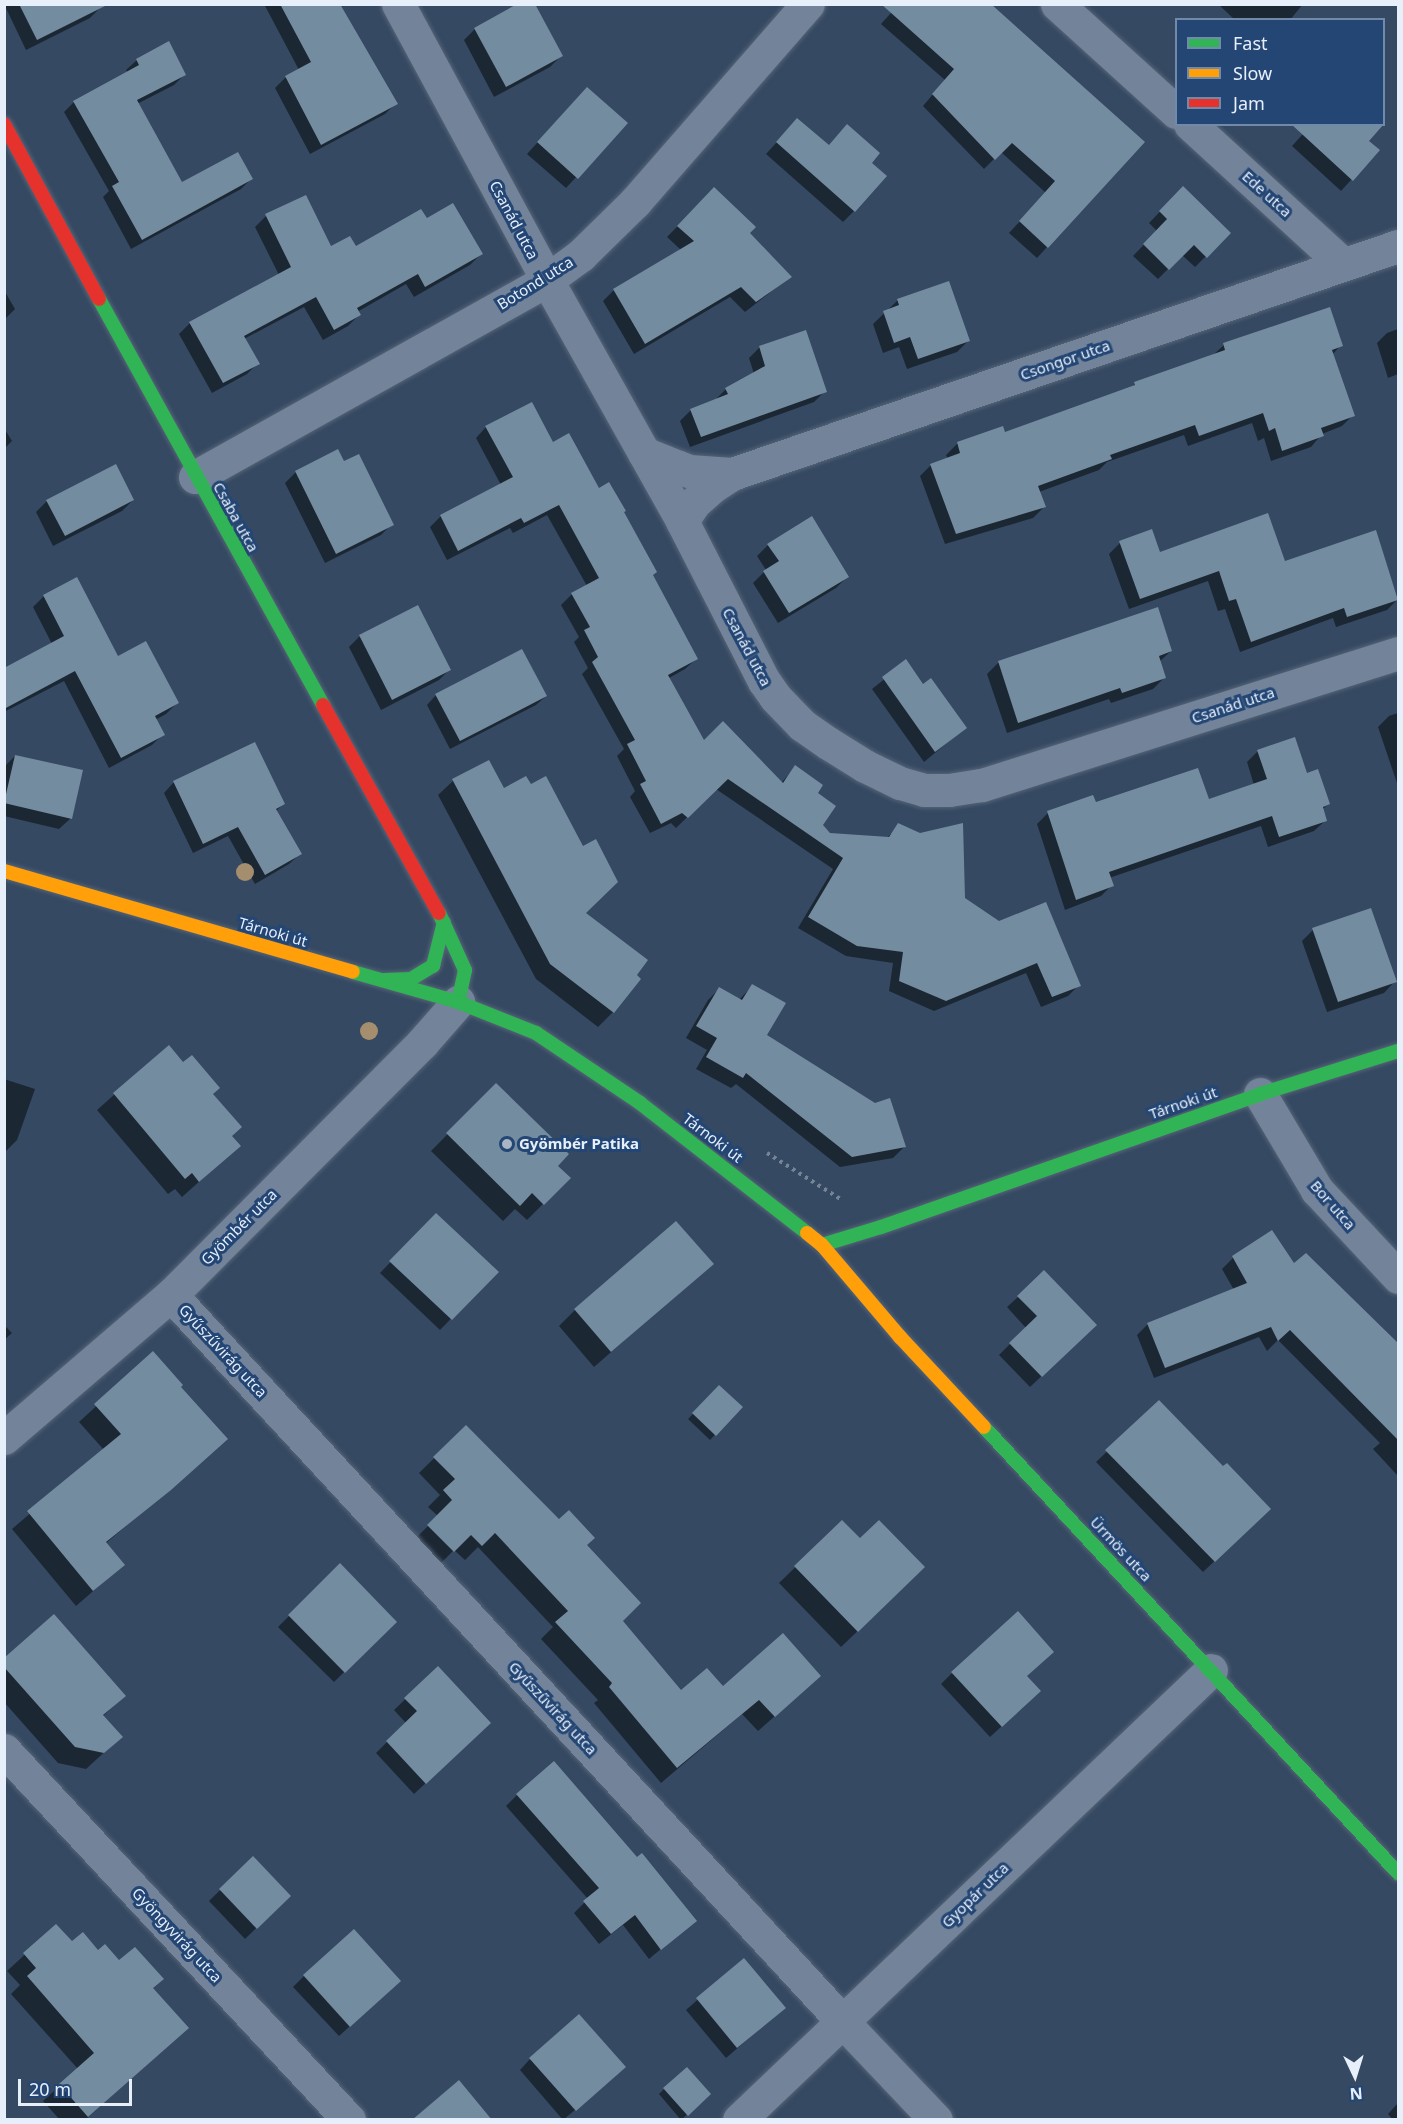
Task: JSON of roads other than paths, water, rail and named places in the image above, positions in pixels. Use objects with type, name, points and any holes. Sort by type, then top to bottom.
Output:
[{"type":"street","name":"Csanád utca","points":[[398,4],[547,280],[682,521],[740,637],[775,697],[802,725],[865,766],[900,783],[924,790],[949,790],[982,785],[1398,653]]},
{"type":"street","name":"Botond utca","points":[[195,477],[547,280],[581,255],[628,210],[808,4]]},
{"type":"street","points":[[1058,4],[1175,111]]},
{"type":"street","name":"Csaba utca","points":[[4,124],[195,477],[444,922],[465,970],[458,1002]]},
{"type":"street","name":"Ede utca","points":[[1192,126],[1343,264]]},
{"type":"street","name":"Csongor utca","points":[[682,521],[695,502],[732,474],[1398,246]]},
{"type":"street","name":"Csongor utca","points":[[644,453],[689,471],[732,474]]},
{"type":"street","name":"Tárnoki út","points":[[4,871],[458,1002],[536,1033],[640,1103],[822,1245],[881,1227],[1260,1094],[1398,1051]]},
{"type":"street","points":[[381,980],[411,979],[433,966],[444,922]]},
{"type":"street","name":"Gyömbér utca","points":[[4,1438],[171,1295],[422,1043],[458,1002]]},
{"type":"street","name":"Bor utca","points":[[1260,1094],[1317,1190],[1398,1277]]},
{"type":"street","name":"Ürmös utca","points":[[822,1245],[900,1337],[1398,1873]]},
{"type":"street","name":"Gyűszűvirág utca","points":[[171,1295],[936,2120]]},
{"type":"street","name":"Gyopár utca","points":[[739,2120],[1211,1670]]},
{"type":"street","name":"Gyöngyvirág utca","points":[[4,1750],[349,2120]]},
{"type":"place","name":"Gyömbér Patika","points":[[507,1144]]}]
